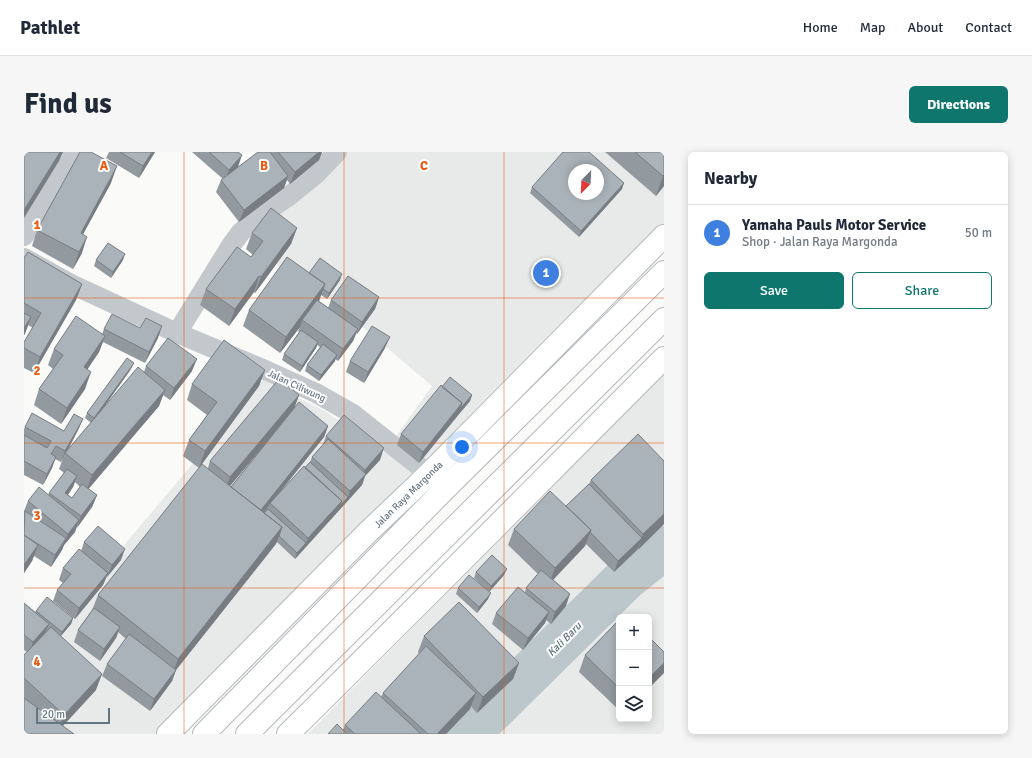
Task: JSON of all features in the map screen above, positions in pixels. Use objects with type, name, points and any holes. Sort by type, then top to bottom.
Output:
[{"type":"highway","name":"Jalan Raya Margonda","points":[[168,734],[368,532],[429,474],[664,236]]},
{"type":"highway","points":[[204,734],[444,490],[664,272]]},
{"type":"highway","points":[[247,734],[664,319]]},
{"type":"highway","points":[[288,734],[664,358]]},
{"type":"street","points":[[24,236],[72,158],[72,152]]},
{"type":"street","points":[[177,333],[241,232],[258,217],[289,196],[316,174],[337,152]]},
{"type":"street","name":"Jalan Ciliwung","points":[[24,258],[71,284],[177,333],[316,393],[353,414],[429,474],[444,490]]},
{"type":"shaded area","points":[[333,152],[664,152],[664,233],[165,734],[24,734],[24,613],[51,632],[263,380],[325,411],[384,453],[432,386],[365,329],[323,290],[302,303],[255,230]]},
{"type":"shaded area","points":[[664,372],[664,734],[308,734]]},
{"type":"building","points":[[24,152],[60,152],[24,210]]},
{"type":"building","points":[[80,152],[91,152],[117,166],[81,233],[87,237],[79,252],[37,230]]},
{"type":"building","points":[[120,152],[152,152],[143,166]]},
{"type":"building","points":[[209,152],[238,152],[242,155],[229,170]]},
{"type":"building","points":[[258,152],[270,152],[288,176],[244,210],[221,180]]},
{"type":"building","points":[[278,152],[319,152],[295,172]]},
{"type":"building","points":[[563,152],[589,152],[603,164],[568,164],[568,200],[604,200],[604,165],[624,183],[581,231],[532,187]]},
{"type":"building","points":[[635,152],[664,152],[664,175],[663,176]]},
{"type":"building","points":[[271,208],[297,228],[235,309],[206,289],[237,247],[251,257],[263,241],[252,233]]},
{"type":"building","points":[[108,243],[125,254],[113,272],[96,260]]},
{"type":"building","points":[[28,252],[82,284],[40,357],[24,348],[24,342],[41,313],[24,303],[24,258]]},
{"type":"building","points":[[287,257],[325,284],[286,337],[249,310]]},
{"type":"building","points":[[320,258],[342,274],[329,293],[323,289],[325,284],[309,273]]},
{"type":"building","points":[[348,276],[379,297],[362,322],[331,300]]},
{"type":"building","points":[[317,300],[358,329],[343,349],[302,320]]},
{"type":"building","points":[[24,313],[31,317],[24,328]]},
{"type":"building","points":[[112,314],[140,328],[146,318],[162,326],[149,352],[104,329]]},
{"type":"building","points":[[76,316],[105,336],[84,367],[91,372],[67,408],[39,389],[63,355],[54,349]]},
{"type":"building","points":[[372,326],[390,337],[368,372],[350,361]]},
{"type":"building","points":[[301,330],[318,342],[302,366],[284,354]]},
{"type":"building","points":[[168,338],[197,359],[174,388],[146,366]]},
{"type":"building","points":[[224,340],[265,370],[205,451],[189,440],[217,402],[192,384]]},
{"type":"building","points":[[323,344],[337,355],[321,375],[307,365]]},
{"type":"building","points":[[127,358],[134,363],[94,418],[87,413]]},
{"type":"building","points":[[138,367],[165,390],[92,475],[65,453]]},
{"type":"building","points":[[450,377],[472,395],[460,409],[462,403],[442,387]]},
{"type":"building","points":[[279,379],[299,395],[230,477],[210,461]]},
{"type":"building","points":[[441,385],[462,403],[423,452],[401,434]]},
{"type":"building","points":[[299,402],[328,426],[261,510],[231,487]]},
{"type":"building","points":[[32,413],[64,431],[74,414],[83,419],[65,451],[56,446],[51,454],[56,457],[47,474],[24,461],[24,435],[47,448],[51,441],[25,427]]},
{"type":"building","points":[[344,415],[384,448],[365,470],[326,436]]},
{"type":"building","points":[[638,434],[664,461],[664,514],[643,534],[591,480]]},
{"type":"building","points":[[328,439],[366,474],[350,491],[312,457]]},
{"type":"building","points":[[310,462],[348,497],[340,506],[342,501],[305,468]]},
{"type":"building","points":[[202,464],[282,527],[178,659],[98,595]]},
{"type":"building","points":[[304,466],[342,501],[308,538],[270,503]]},
{"type":"building","points":[[67,469],[77,476],[65,493],[72,498],[82,484],[97,495],[81,516],[49,493]]},
{"type":"building","points":[[589,484],[642,538],[618,561],[590,532],[591,530],[566,506]]},
{"type":"building","points":[[39,487],[79,520],[68,534],[28,501]]},
{"type":"building","points":[[550,491],[591,530],[555,568],[514,529]]},
{"type":"building","points":[[268,509],[306,543],[297,553],[279,536],[282,527],[264,513]]},
{"type":"building","points":[[25,511],[66,538],[55,555],[24,535]]},
{"type":"building","points":[[98,526],[125,549],[112,565],[84,542]]},
{"type":"building","points":[[24,535],[38,545],[24,565]]},
{"type":"building","points":[[79,549],[108,573],[79,608],[57,590],[71,574],[63,568]]},
{"type":"building","points":[[492,555],[507,569],[491,586],[476,572]]},
{"type":"building","points":[[541,570],[570,594],[555,612],[526,588]]},
{"type":"building","points":[[469,575],[491,593],[479,607],[458,588]]},
{"type":"building","points":[[518,587],[549,612],[528,638],[496,613]]},
{"type":"building","points":[[47,597],[73,618],[62,632],[36,611]]},
{"type":"building","points":[[459,602],[519,663],[483,697],[424,636]]},
{"type":"building","points":[[24,603],[49,624],[33,642],[24,635]]},
{"type":"building","points":[[94,608],[120,627],[104,649],[78,630]]},
{"type":"building","points":[[616,623],[616,685],[585,655]]},
{"type":"building","points":[[51,627],[102,674],[64,715],[24,678],[24,655]]},
{"type":"building","points":[[129,634],[176,670],[154,699],[107,664]]},
{"type":"building","points":[[652,640],[664,652],[664,663],[652,675]]},
{"type":"building","points":[[426,646],[476,693],[437,734],[428,734],[383,693]]},
{"type":"building","points":[[376,692],[421,734],[355,734],[345,725]]},
{"type":"building","points":[[24,698],[74,734],[24,734]]},
{"type":"building","points":[[337,724],[347,734],[328,734]]},
{"type":"waterway","name":"Kali Baru","points":[[468,734],[625,579],[664,548]]},
{"type":"place","name":"Yamaha Pauls Motor Service","points":[[546,273]]}]
